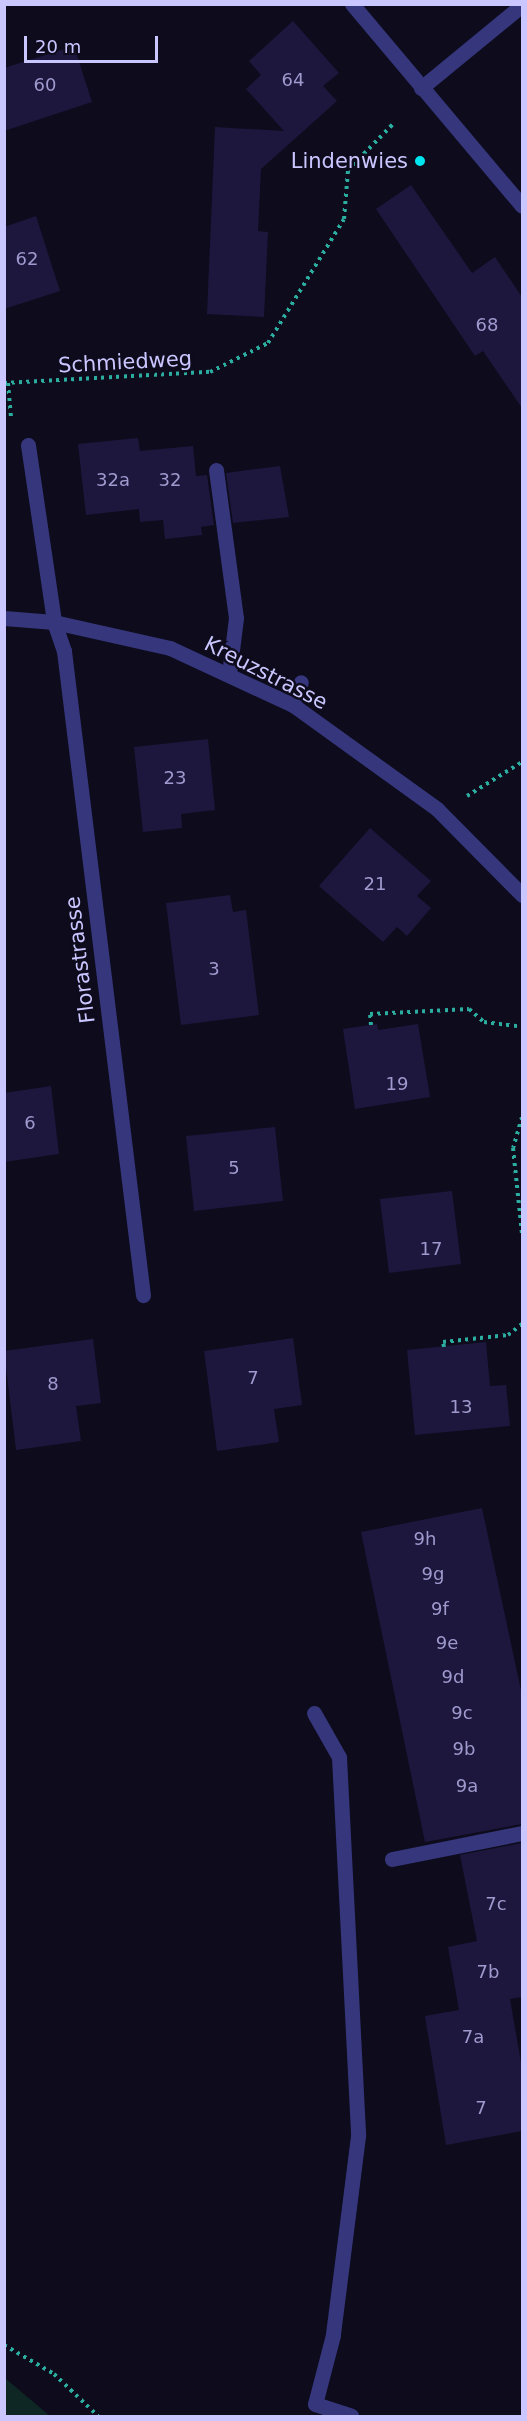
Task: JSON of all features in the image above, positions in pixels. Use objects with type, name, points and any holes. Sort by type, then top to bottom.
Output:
[{"type":"street","points":[[352,4],[522,206]]},
{"type":"street","points":[[421,88],[522,5]]},
{"type":"street","name":"Florastrasse","points":[[28,445],[54,622],[64,651],[143,1295]]},
{"type":"street","points":[[216,470],[236,618],[230,674]]},
{"type":"street","name":"Kreuzstrasse","points":[[4,618],[54,622],[170,648],[293,705],[437,808],[522,895]]},
{"type":"street","points":[[293,705],[301,682]]},
{"type":"street","points":[[314,1713],[339,1757],[358,2136],[333,2335],[315,2404],[351,2416]]},
{"type":"street","points":[[392,1859],[522,1833]]},
{"type":"path","name":"Schmiedweg","points":[[6,383],[210,372],[259,349],[287,320],[344,219],[348,170],[393,124]]},
{"type":"path","points":[[6,383],[10,414]]},
{"type":"path","points":[[437,808],[472,794],[522,762]]},
{"type":"path","points":[[371,1025],[370,1014],[469,1009],[484,1022],[522,1027]]},
{"type":"path","points":[[522,1117],[513,1148],[522,1234]]},
{"type":"path","points":[[444,1347],[443,1342],[508,1335],[522,1324]]},
{"type":"path","points":[[4,2345],[54,2374],[98,2416]]},
{"type":"green space","points":[[5,2378],[50,2416],[5,2416]]},
{"type":"building","points":[[293,21],[339,73],[323,86],[337,101],[261,169],[258,231],[268,232],[264,317],[207,314],[215,127],[284,131],[246,89],[261,75],[249,61]]},
{"type":"building","points":[[74,46],[92,102],[4,131],[4,68]]},
{"type":"building","points":[[411,185],[472,273],[495,257],[522,297],[522,408],[483,351],[475,356],[376,209]]},
{"type":"building","points":[[36,216],[60,291],[4,309],[4,227]]},
{"type":"building","points":[[138,438],[140,451],[193,446],[196,476],[207,475],[214,525],[201,527],[202,535],[165,539],[163,520],[140,522],[139,509],[86,515],[78,444]]},
{"type":"building","points":[[280,466],[289,517],[233,523],[226,473]]},
{"type":"building","points":[[208,739],[215,810],[181,814],[182,828],[143,832],[134,747]]},
{"type":"building","points":[[370,828],[431,881],[417,896],[431,908],[407,936],[397,927],[383,942],[319,886]]},
{"type":"building","points":[[230,895],[233,912],[246,910],[259,1015],[181,1025],[166,903]]},
{"type":"building","points":[[377,1024],[378,1030],[418,1024],[430,1097],[355,1109],[343,1029]]},
{"type":"building","points":[[51,1086],[59,1154],[4,1162],[4,1093]]},
{"type":"building","points":[[275,1127],[283,1201],[194,1211],[186,1136]]},
{"type":"building","points":[[452,1191],[461,1264],[389,1273],[380,1199]]},
{"type":"building","points":[[293,1338],[302,1405],[274,1409],[279,1442],[217,1451],[204,1351]]},
{"type":"building","points":[[93,1339],[101,1403],[76,1406],[81,1441],[16,1450],[4,1351]]},
{"type":"building","points":[[486,1342],[490,1386],[506,1385],[510,1426],[415,1435],[407,1350]]},
{"type":"building","points":[[482,1508],[522,1695],[522,1824],[425,1842],[361,1532]]},
{"type":"building","points":[[522,1843],[522,1997],[510,1999],[522,2068],[522,2131],[446,2145],[425,2016],[459,2010],[448,1947],[477,1941],[460,1855]]},
{"type":"place","name":"Lindenwies","points":[[420,161]]}]
